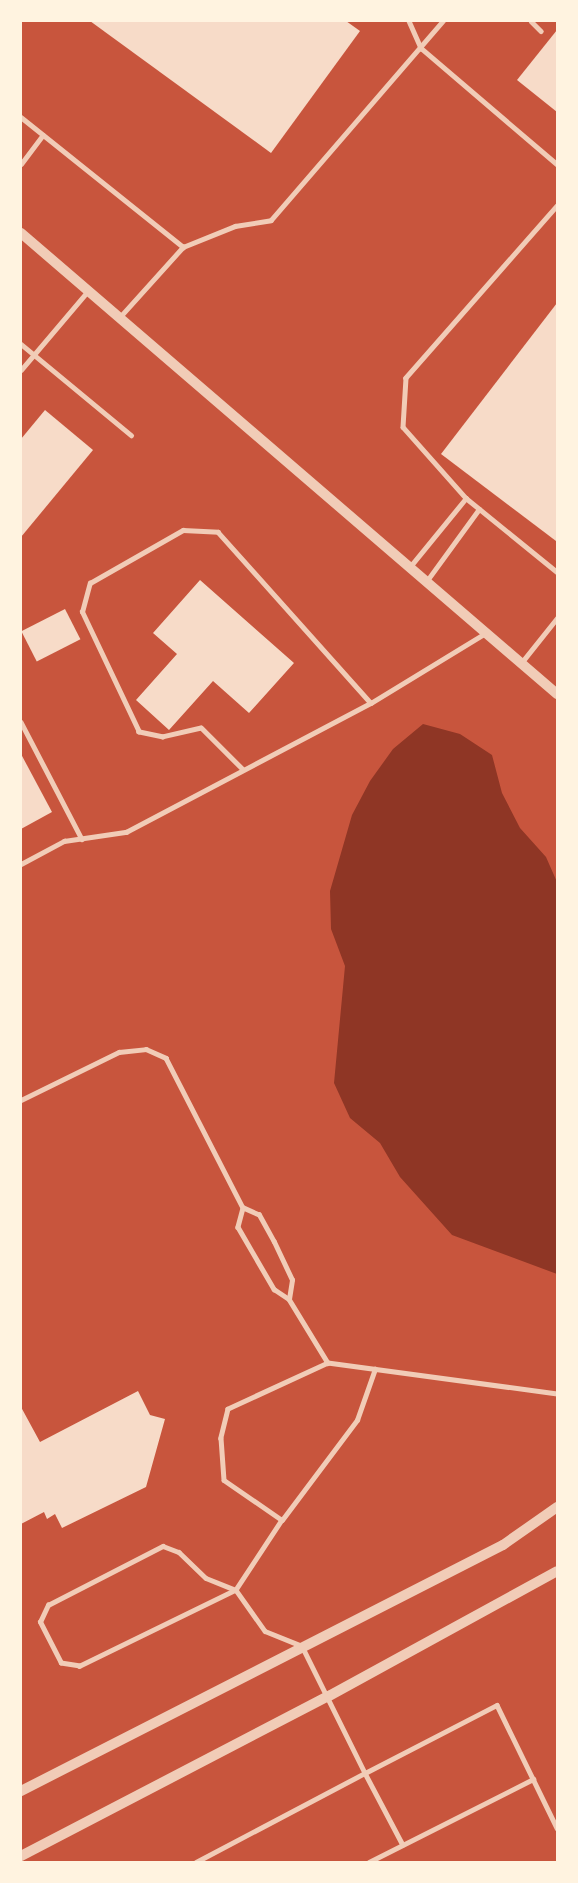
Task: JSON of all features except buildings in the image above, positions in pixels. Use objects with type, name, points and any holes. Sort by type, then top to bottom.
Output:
[{"type":"street","points":[[21,233],[484,634],[557,694]]},
{"type":"street","points":[[21,1791],[503,1545],[557,1507]]},
{"type":"street","points":[[21,1856],[329,1696],[557,1571]]},
{"type":"lane","points":[[409,21],[421,48],[557,164]]},
{"type":"lane","points":[[118,318],[183,247],[235,226],[271,220],[443,21]]},
{"type":"lane","points":[[531,21],[541,31]]},
{"type":"lane","points":[[21,117],[183,247]]},
{"type":"lane","points":[[21,164],[43,135]]},
{"type":"lane","points":[[557,206],[406,378],[403,427],[466,498],[557,572]]},
{"type":"lane","points":[[21,370],[88,291]]},
{"type":"lane","points":[[21,344],[131,435]]},
{"type":"lane","points":[[409,569],[466,498]]},
{"type":"lane","points":[[425,582],[479,509]]},
{"type":"lane","points":[[243,770],[201,728],[163,737],[139,732],[82,612],[90,583],[183,530],[218,532],[371,703]]},
{"type":"lane","points":[[520,664],[557,618]]},
{"type":"lane","points":[[21,864],[64,842],[126,832],[371,703],[484,634]]},
{"type":"lane","points":[[21,722],[82,839]]},
{"type":"lane","points":[[21,1100],[119,1052],[146,1049],[166,1058],[243,1208],[259,1215],[274,1242],[292,1280],[289,1299]]},
{"type":"lane","points":[[243,1208],[238,1227],[274,1289],[289,1299],[328,1363]]},
{"type":"lane","points":[[282,1520],[224,1480],[221,1438],[228,1409],[328,1363],[557,1394]]},
{"type":"lane","points":[[375,1369],[357,1420],[282,1520],[236,1590],[80,1666],[61,1663],[40,1622],[48,1605],[163,1546],[179,1552],[207,1578],[236,1590],[265,1631],[302,1646],[403,1845]]},
{"type":"lane","points":[[196,1862],[205,1860],[365,1773],[497,1705],[557,1828]]},
{"type":"lane","points":[[369,1862],[533,1779]]},
{"type":"shaded area","points":[[423,724],[460,734],[492,755],[502,793],[520,828],[546,857],[557,882],[557,1274],[452,1235],[400,1177],[380,1143],[350,1118],[334,1083],[345,966],[331,929],[330,891],[352,815],[370,781],[393,749]]}]
